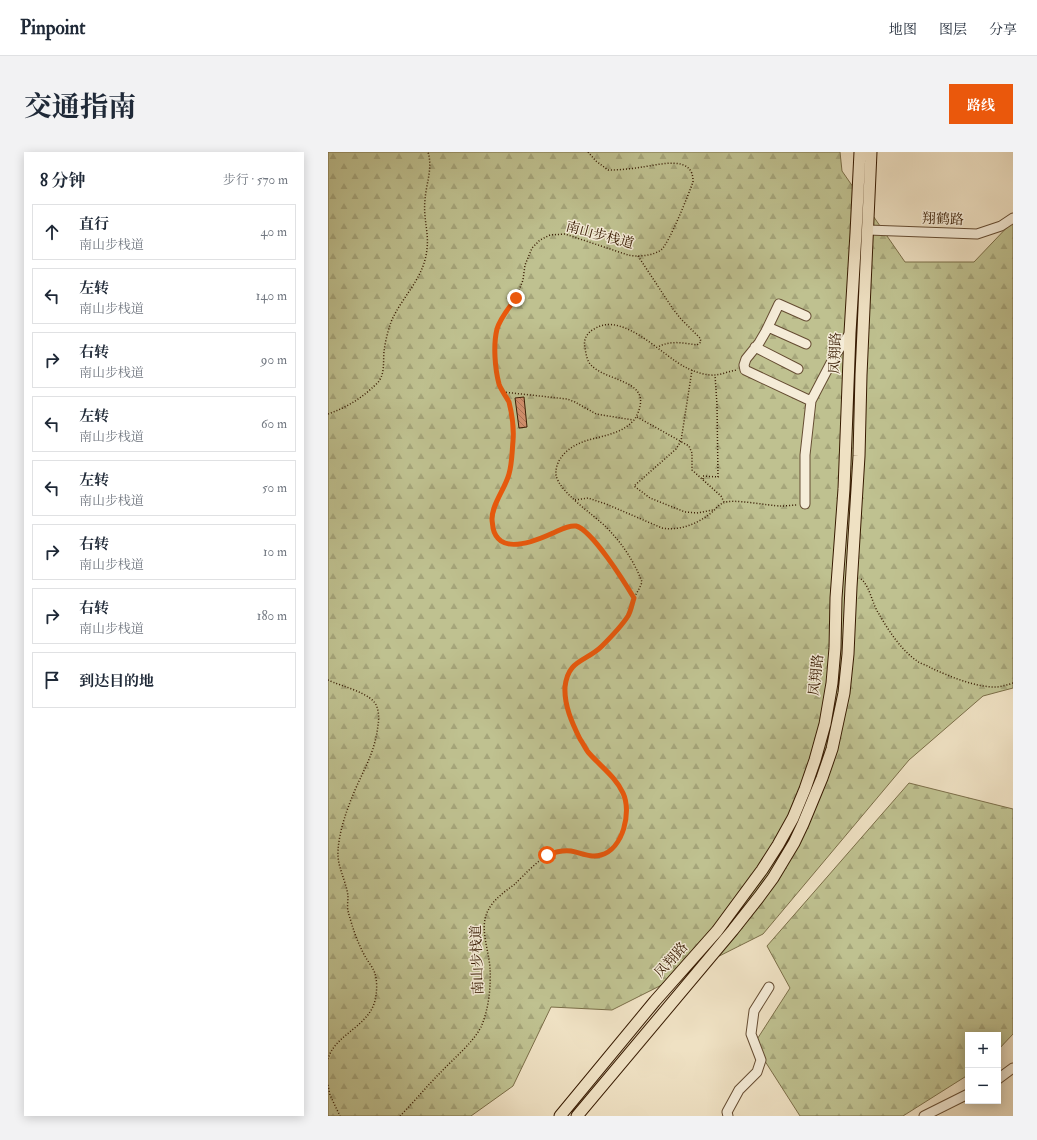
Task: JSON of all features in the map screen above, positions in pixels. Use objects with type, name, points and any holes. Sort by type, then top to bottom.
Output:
[{"type":"main road","name":"凤翔路","points":[[560,1116],[655,1001],[722,924],[762,870],[793,818],[815,760],[825,724],[832,682],[836,598],[842,522],[860,152]]},
{"type":"main road","name":"凤翔路","points":[[577,1116],[759,897],[773,878],[794,843],[803,824],[822,778],[832,748],[843,700],[848,654],[859,456],[871,152]]},
{"type":"street","name":"翔鹤路","points":[[868,230],[977,234],[1001,226],[1013,218]]},
{"type":"street","points":[[806,316],[779,304],[759,343],[746,358],[744,366],[745,370],[811,401]]},
{"type":"street","points":[[768,327],[806,344]]},
{"type":"street","points":[[805,504],[805,455],[811,401],[834,357],[850,333]]},
{"type":"street","points":[[755,347],[798,368]]},
{"type":"street","points":[[728,1116],[727,1112],[738,1090],[757,1072],[761,1060],[751,1034],[754,1011],[769,987]]},
{"type":"street","points":[[1001,1077],[1013,1068]]},
{"type":"street","points":[[924,1116],[965,1096]]},
{"type":"path","points":[[328,414],[346,407],[364,396],[378,382],[384,369],[384,353],[391,322],[418,278],[427,249],[427,235],[424,217],[425,196],[430,162],[428,152]]},
{"type":"path","name":"南山步栈道","points":[[588,152],[596,161],[608,170],[679,163],[686,165],[693,175],[693,182],[669,238],[662,249],[651,254],[638,256],[628,255],[565,234],[550,235],[540,240],[532,248],[525,265],[523,280],[516,298],[497,329],[495,349],[496,368],[512,417],[514,439],[509,475],[496,505],[492,519],[494,533],[501,541],[510,545],[535,540],[566,527],[575,526],[581,529],[601,550],[634,598]]},
{"type":"path","points":[[638,256],[673,309],[700,338],[701,342],[697,345],[674,342],[663,344],[658,347]]},
{"type":"path","points":[[724,502],[721,496],[692,470],[692,453],[689,446],[637,417],[641,401],[639,392],[633,386],[604,375],[591,365],[586,356],[584,342],[588,332],[597,327],[609,324],[619,326],[644,338],[686,368],[692,370],[715,375],[745,368]]},
{"type":"path","points":[[692,370],[681,441],[676,449],[634,486],[650,498],[684,512],[697,513],[714,510]]},
{"type":"path","points":[[703,480],[703,476],[718,477],[715,375]]},
{"type":"path","points":[[504,392],[567,399],[596,414],[634,420]]},
{"type":"path","name":"南山步栈道","points":[[400,1116],[472,1040],[481,1027],[487,1008],[490,989],[490,969],[484,937],[484,923],[490,907],[500,895],[513,886],[547,855],[556,852],[571,851],[592,856],[601,855],[610,851],[618,843],[625,828],[628,806],[624,794],[616,781],[586,751],[574,726],[567,705],[565,689],[566,679],[572,667],[593,653],[618,629],[628,615],[642,582],[628,552],[606,527],[575,500],[561,485],[556,476],[560,458],[568,451],[584,442],[622,431],[637,417]]},
{"type":"path","points":[[575,500],[588,498],[670,530],[693,524],[724,502],[781,506],[805,504]]},
{"type":"path","points":[[852,571],[864,581],[870,592],[875,607],[886,626],[899,644],[917,661],[947,675],[972,684],[995,687],[1013,683]]},
{"type":"path","points":[[328,680],[373,701],[377,706],[379,718],[374,748],[354,792],[343,822],[337,853],[339,869],[348,895],[348,909],[351,922],[362,951],[375,974],[376,996],[373,1009],[336,1044],[328,1059]]},
{"type":"path","points":[[328,1085],[330,1095],[340,1116]]},
{"type":"green space","points":[[328,152],[840,152],[842,171],[905,262],[974,262],[1013,221],[1013,688],[983,696],[909,760],[763,934],[612,1010],[551,1007],[513,1086],[471,1116],[328,1116]]},
{"type":"green space","points":[[909,783],[1013,809],[1013,1034],[1001,1047],[1001,1032],[965,1032],[965,1077],[903,1116],[800,1116],[754,1044],[790,988],[767,946]]},
{"type":"building","points":[[524,397],[527,427],[519,428],[515,398]]},
{"type":"route","points":[[516,298],[497,329],[495,349],[496,368],[512,417],[514,439],[509,475],[496,505],[492,519],[494,533],[501,541],[510,545],[535,540],[566,527],[575,526],[581,529],[592,539],[634,598],[628,615],[618,629],[602,646],[572,667],[566,679],[565,689],[567,705],[574,726],[586,751],[616,781],[624,794],[628,806],[625,828],[618,843],[610,851],[601,855],[592,856],[571,851],[556,852],[547,855]]}]
